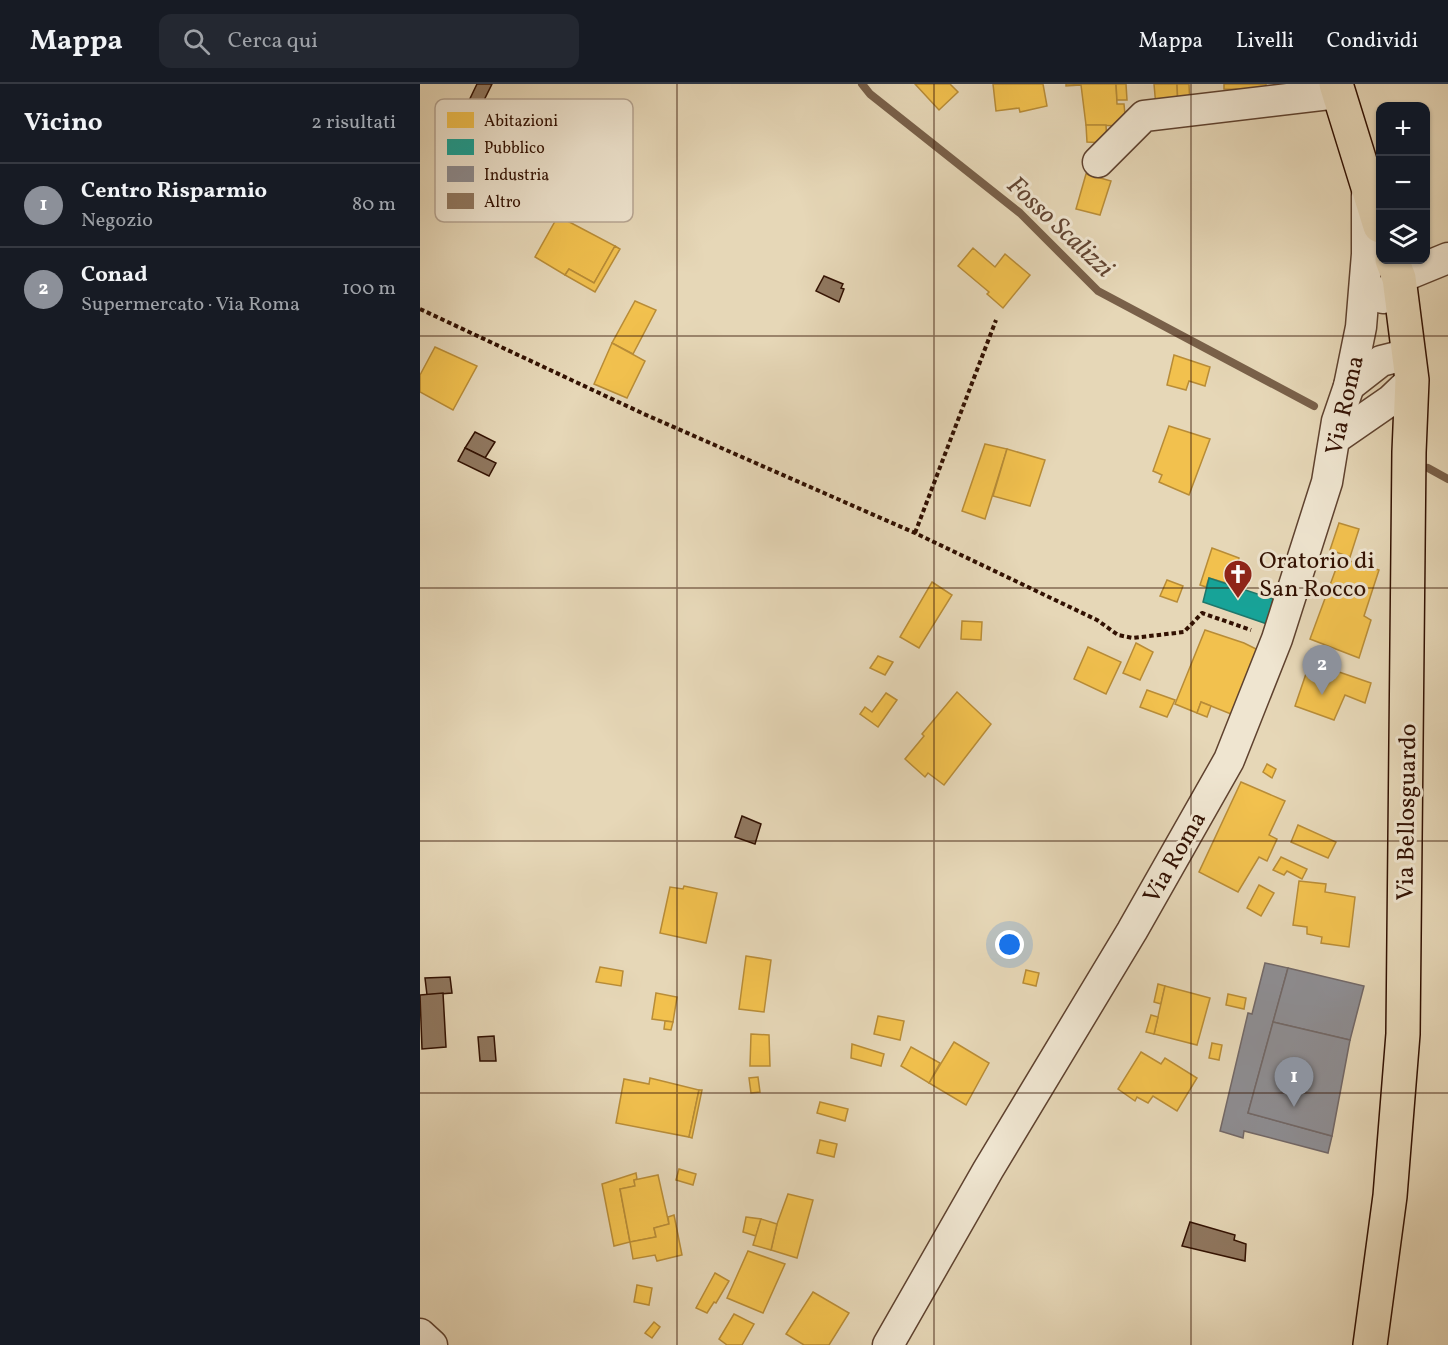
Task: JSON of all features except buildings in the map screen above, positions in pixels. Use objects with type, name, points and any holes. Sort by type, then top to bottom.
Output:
[{"type":"main road","points":[[1337,88],[1376,214]]},
{"type":"main road","name":"Via Bellosguardo","points":[[1370,1345],[1390,1196],[1403,1034],[1410,367],[1396,269]]},
{"type":"street","points":[[1098,162],[1144,116],[1337,88]]},
{"type":"street","name":"Via Roma","points":[[888,1345],[988,1170],[1132,931],[1229,760],[1277,639],[1327,482],[1337,421],[1349,386],[1361,327],[1367,254],[1368,189]]},
{"type":"street","points":[[1361,327],[1396,269],[1448,258]]},
{"type":"street","points":[[1349,386],[1381,361],[1410,367]]},
{"type":"street","name":"Via Roma","points":[[1336,438],[1391,400],[1410,367]]},
{"type":"street","points":[[1364,418],[1384,423],[1395,429],[1409,453]]},
{"type":"street","points":[[420,1334],[432,1345]]},
{"type":"path","points":[[420,309],[635,410],[915,533],[1097,620],[1118,635],[1133,638],[1184,632],[1202,613],[1277,639]]},
{"type":"path","points":[[915,533],[996,320]]},
{"type":"waterway","name":"Fosso Scalizzi","points":[[862,84],[870,94],[1020,213],[1098,291],[1314,406]]},
{"type":"waterway","name":"Fosso Scalizzi","points":[[1428,468],[1448,479]]},
{"type":"place","name":"Oratorio di San Rocco","points":[[1238,600]]},
{"type":"place","name":"Conad","points":[[1322,695]]},
{"type":"place","name":"Centro Risparmio","points":[[1294,1107]]}]
